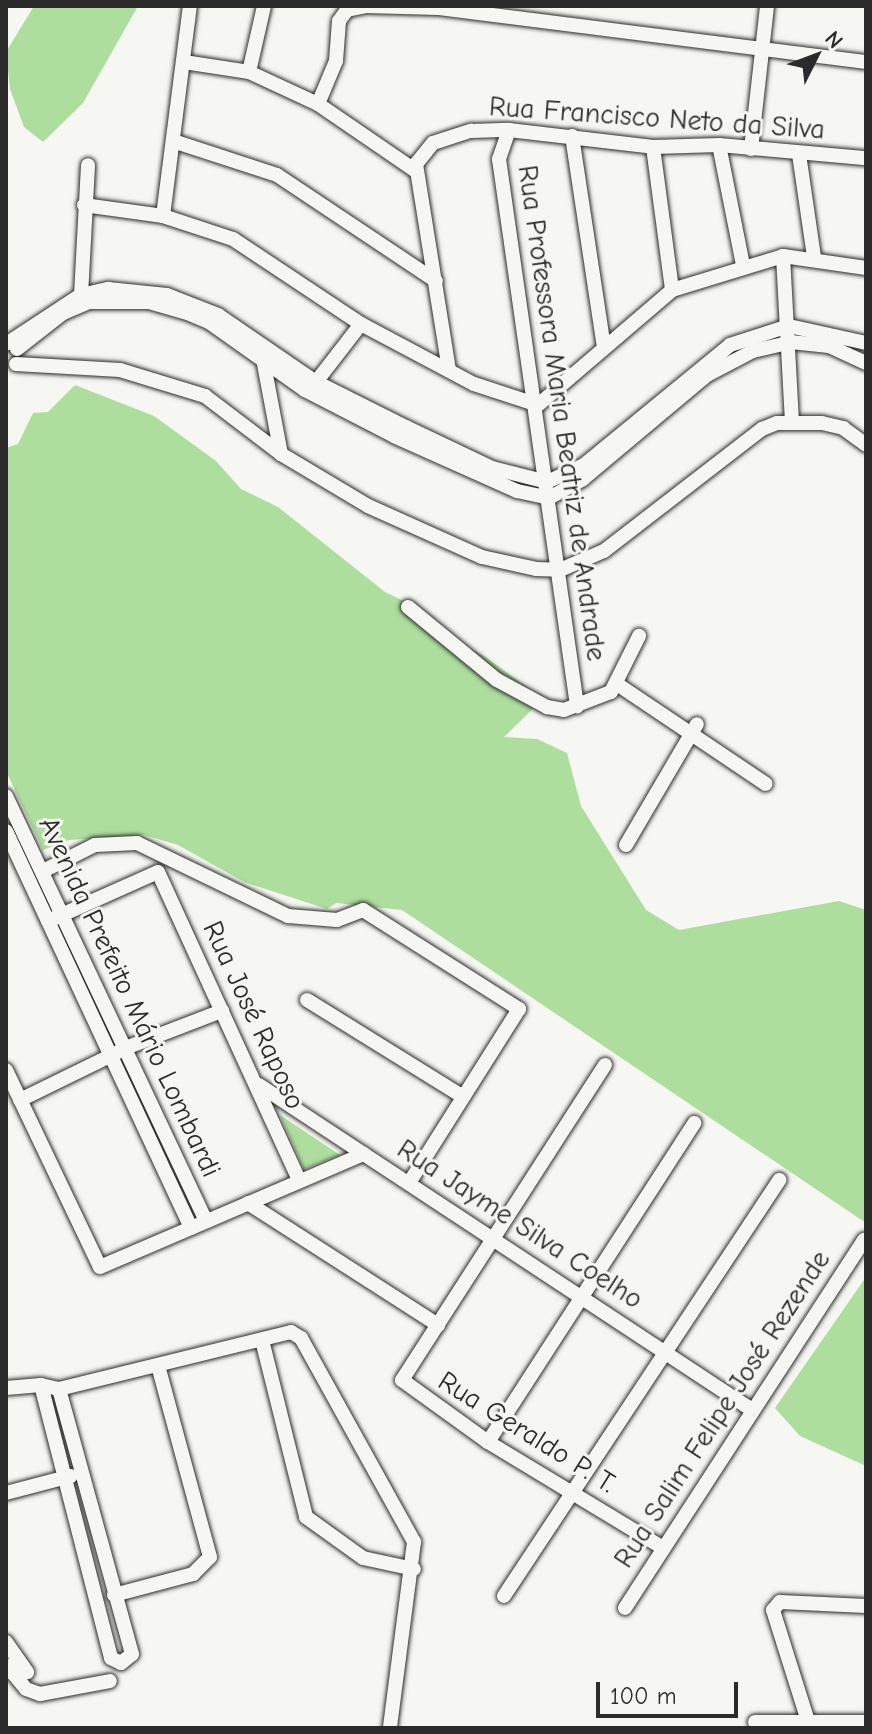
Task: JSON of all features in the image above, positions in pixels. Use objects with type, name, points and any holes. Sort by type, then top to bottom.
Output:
[{"type":"street","points":[[163,216],[176,142],[190,6]]},
{"type":"street","points":[[249,72],[264,6]]},
{"type":"street","points":[[751,149],[767,6]]},
{"type":"street","points":[[318,104],[336,61],[339,21],[347,10],[437,7],[866,62]]},
{"type":"street","points":[[184,62],[249,72],[318,104],[416,171],[449,370]]},
{"type":"street","name":"Rua Francisco Neto da Silva","points":[[416,171],[419,156],[433,143],[471,131],[509,130],[653,147],[719,145],[866,158]]},
{"type":"street","name":"Rua Professora Maria Beatriz de Andrade","points":[[509,130],[499,159],[538,405],[577,706]]},
{"type":"street","points":[[572,136],[604,347]]},
{"type":"street","points":[[176,142],[277,175],[436,281]]},
{"type":"street","points":[[719,145],[743,265]]},
{"type":"street","points":[[653,147],[672,290]]},
{"type":"street","points":[[799,154],[814,257]]},
{"type":"street","points":[[81,295],[88,165]]},
{"type":"street","points":[[84,205],[163,216],[233,239],[361,324],[449,370],[538,405],[672,290],[743,265],[783,256],[814,257],[866,268]]},
{"type":"street","points":[[783,256],[791,342],[792,420]]},
{"type":"street","points":[[10,354],[55,307],[81,295],[139,291],[192,304],[218,315],[316,382],[492,468],[547,482],[584,465],[715,353],[789,326],[866,343]]},
{"type":"street","points":[[10,354],[63,313],[115,300],[185,312],[209,322],[305,390],[394,436],[517,491],[549,498],[583,479],[707,375],[753,351],[791,342],[829,346],[866,363]]},
{"type":"street","points":[[316,382],[361,324]]},
{"type":"street","points":[[10,354],[150,375],[205,396],[281,454],[443,542],[507,564],[560,570],[626,536],[762,429],[792,420],[843,428],[866,445]]},
{"type":"street","points":[[263,359],[281,454]]},
{"type":"street","points":[[408,607],[497,680],[547,707],[577,706],[597,700],[617,684],[639,636]]},
{"type":"street","points":[[617,684],[694,729],[766,784]]},
{"type":"street","points":[[626,845],[694,729]]},
{"type":"street","name":"Avenida Prefeito Mário Lombardi","points":[[6,796],[64,911],[206,1221]]},
{"type":"street","name":"Avenida Prefeito Mário Lombardi","points":[[6,831],[10,852],[48,921],[191,1228]]},
{"type":"street","points":[[43,871],[108,842],[121,840],[151,848],[288,916],[337,920],[363,910],[519,1009],[409,1183]]},
{"type":"street","name":"Rua José Raposo","points":[[151,848],[157,872],[259,1085],[298,1178]]},
{"type":"street","points":[[48,921],[64,911],[157,872]]},
{"type":"street","points":[[307,1000],[462,1096]]},
{"type":"street","points":[[20,1100],[128,1047],[222,1011]]},
{"type":"street","points":[[248,1203],[438,1325],[496,1240],[605,1065]]},
{"type":"street","points":[[6,1070],[96,1265],[104,1267],[298,1178],[364,1154]]},
{"type":"street","name":"Rua Jayme Silva Coelho","points":[[259,1085],[585,1296],[752,1410]]},
{"type":"street","points":[[488,1442],[694,1123]]},
{"type":"street","points":[[504,1596],[779,1180]]},
{"type":"street","name":"Rua Salim Felipe José Rezende","points":[[625,1608],[864,1240]]},
{"type":"street","name":"Rua Geraldo P. T.","points":[[438,1325],[403,1372],[404,1384],[488,1442],[663,1548]]},
{"type":"street","points":[[6,1388],[41,1385],[59,1389],[291,1332],[301,1338],[414,1542],[414,1569],[390,1728]]},
{"type":"street","points":[[262,1340],[306,1517],[363,1558],[414,1569]]},
{"type":"street","points":[[114,1595],[193,1574],[210,1557],[158,1366]]},
{"type":"street","points":[[41,1385],[111,1658],[121,1663],[132,1654],[59,1389]]},
{"type":"street","points":[[6,1493],[84,1472]]},
{"type":"street","points":[[807,1718],[773,1610],[780,1602],[866,1606]]},
{"type":"street","points":[[6,1642],[27,1672]]},
{"type":"street","points":[[6,1665],[26,1689],[40,1694],[110,1681]]},
{"type":"street","points":[[755,1722],[807,1718],[830,1724],[866,1722]]},
{"type":"green space","points":[[34,6],[138,6],[83,103],[43,142],[24,127],[10,89],[6,52]]},
{"type":"green space","points":[[75,385],[154,416],[216,461],[241,489],[278,507],[385,592],[422,610],[447,638],[483,655],[543,699],[504,737],[537,739],[567,753],[581,806],[646,910],[679,930],[839,901],[866,910],[866,1223],[402,910],[336,903],[327,909],[244,882],[178,845],[144,835],[69,840],[43,850],[6,771],[6,448],[18,444],[33,413],[48,412]]},
{"type":"green space","points":[[280,1115],[340,1155],[304,1169]]},
{"type":"green space","points":[[866,1277],[866,1466],[800,1436],[775,1408]]}]
